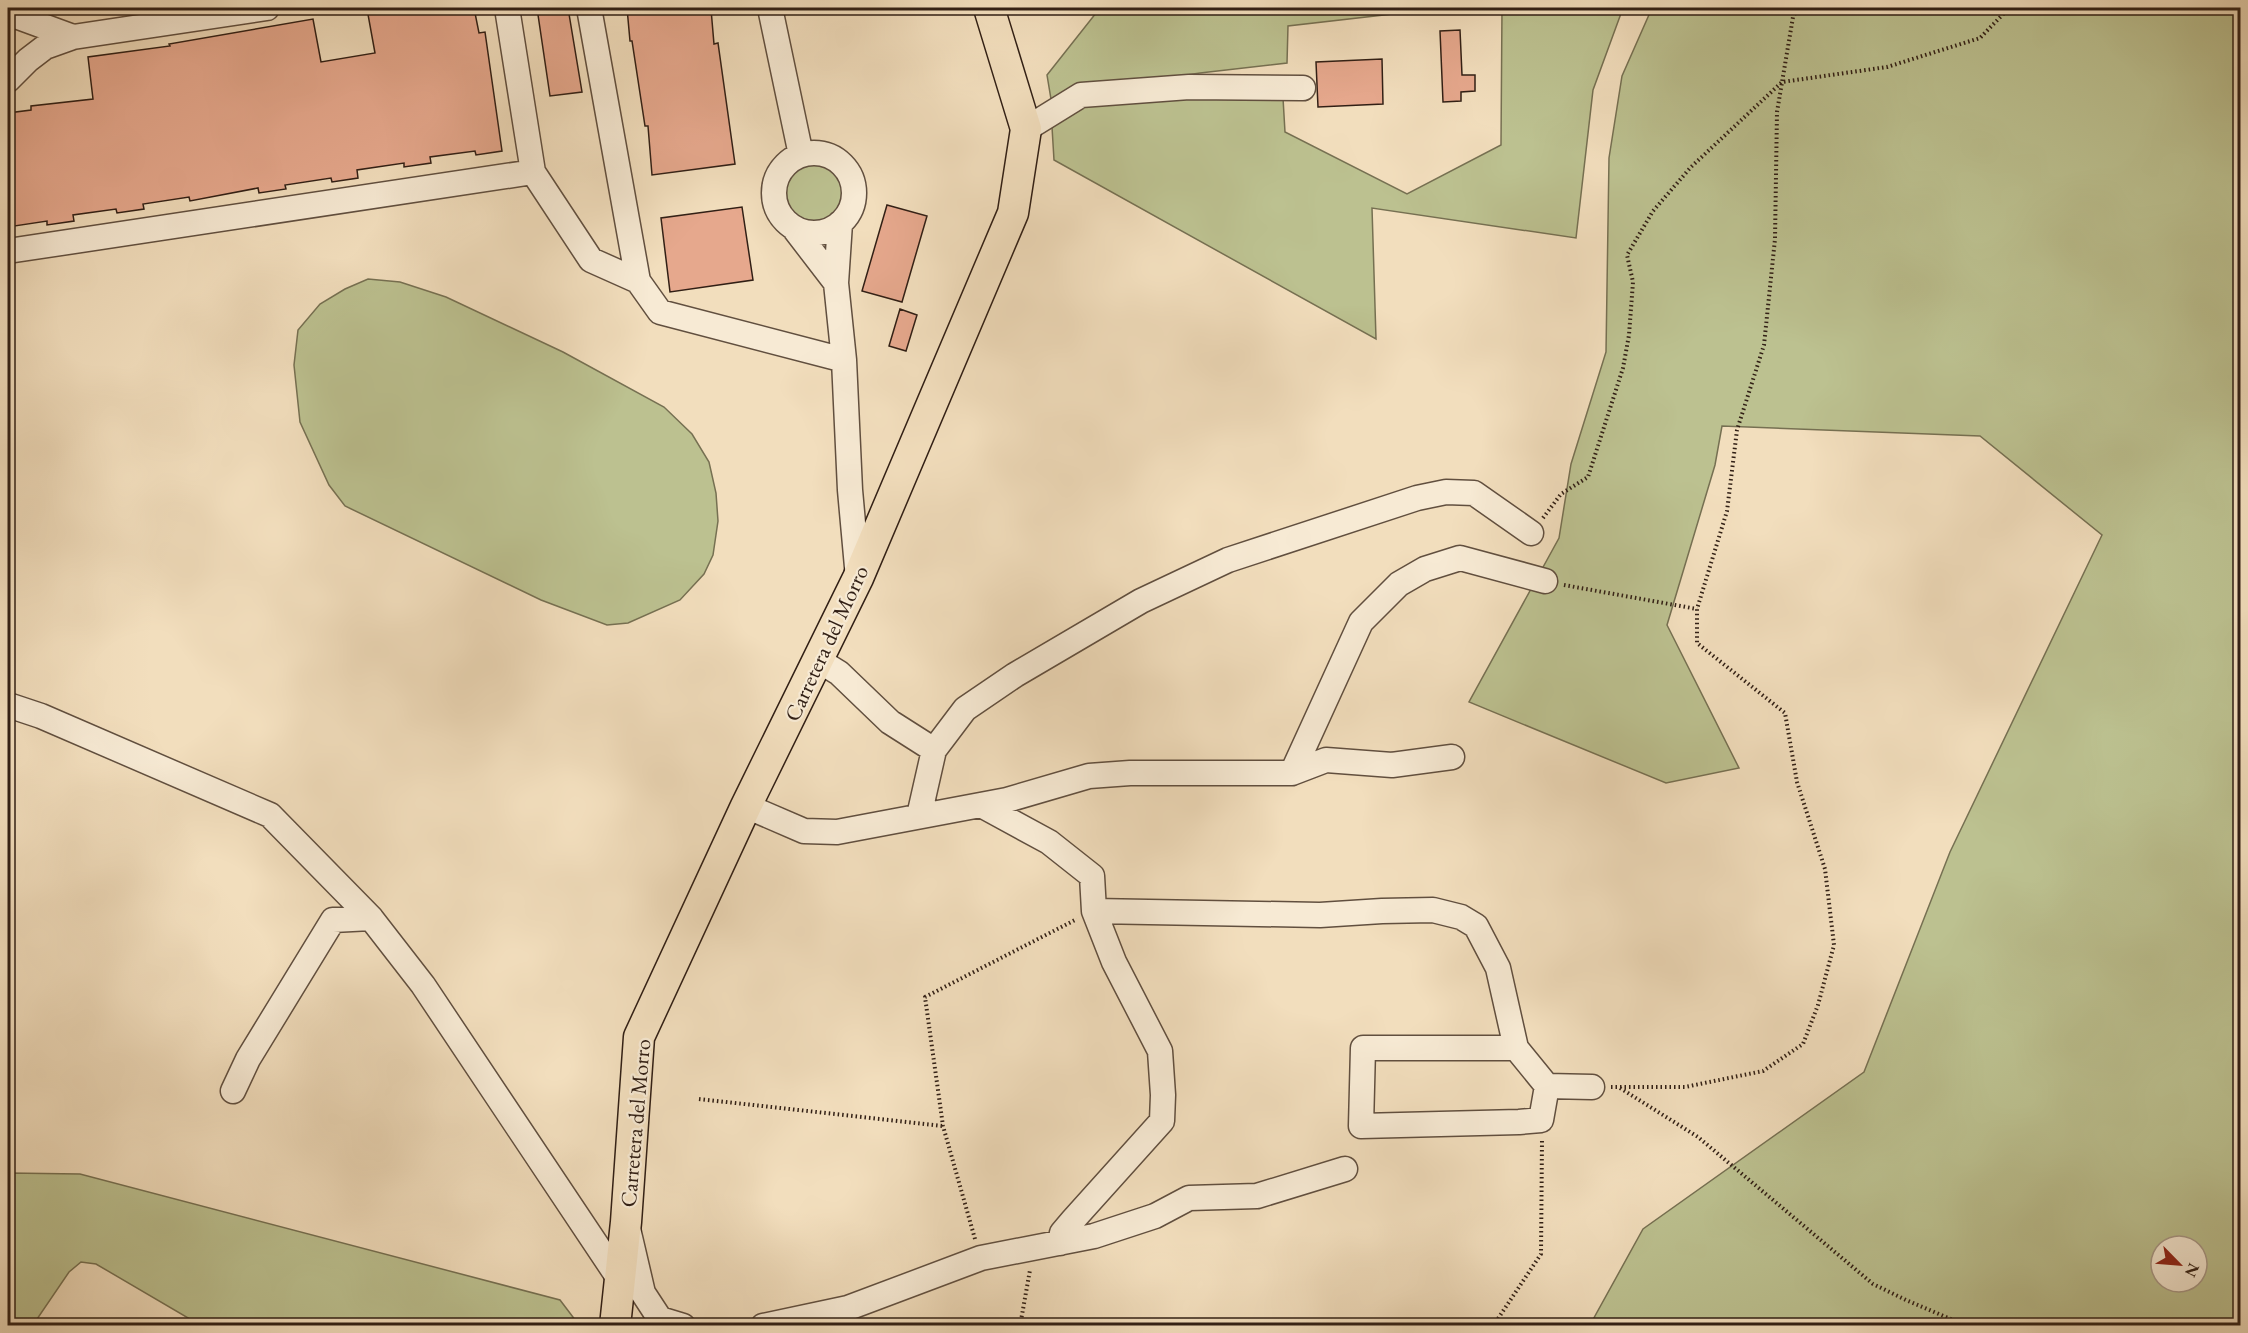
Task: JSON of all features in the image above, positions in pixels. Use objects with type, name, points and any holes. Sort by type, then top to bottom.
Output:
[{"type":"main road","name":"Carretera del Morro","points":[[615,1326],[626,1222],[639,1037],[858,578],[1013,213],[1026,129],[989,8]]},
{"type":"main road","name":"Carretera del Morro","points":[[620,1280],[621,1326]]},
{"type":"street","points":[[11,8],[13,15],[73,37]]},
{"type":"street","points":[[8,80],[45,47],[73,37],[267,8]]},
{"type":"street","points":[[507,8],[533,172],[591,260],[638,281]]},
{"type":"street","points":[[589,8],[638,281],[660,312],[844,360]]},
{"type":"street","points":[[770,8],[801,155]]},
{"type":"street","points":[[1026,129],[1081,95],[1189,87],[1303,88]]},
{"type":"street","points":[[793,227],[805,231],[829,230],[840,223],[849,212],[854,199],[854,185],[849,172],[840,162],[828,155],[815,153],[801,155],[789,162],[781,171],[776,182],[775,195],[777,207],[784,218],[836,283]]},
{"type":"street","points":[[8,251],[533,172]]},
{"type":"street","points":[[840,223],[836,283],[844,360],[850,490],[858,578]]},
{"type":"street","points":[[919,816],[934,750],[965,709],[1015,675],[1141,601],[1228,560],[1417,498],[1446,492],[1474,493],[1531,533]]},
{"type":"street","points":[[1292,772],[1361,622],[1398,584],[1425,569],[1460,558],[1545,581]]},
{"type":"street","points":[[818,660],[839,672],[890,722],[934,750]]},
{"type":"street","points":[[8,705],[41,716],[270,814],[370,918],[423,985],[620,1280]]},
{"type":"street","points":[[8,725],[41,716]]},
{"type":"street","points":[[747,807],[804,831],[837,832],[1007,800],[1089,776],[1131,773],[1292,772],[1326,760],[1392,765],[1452,757]]},
{"type":"street","points":[[981,805],[1049,842],[1092,876],[1094,911],[1114,962],[1160,1051],[1162,1121],[1062,1233],[1060,1242]]},
{"type":"street","points":[[1094,911],[1320,915],[1433,910],[1461,917],[1476,926],[1498,968],[1516,1048],[1547,1086],[1541,1120],[1361,1126],[1363,1048],[1516,1048]]},
{"type":"street","points":[[233,1091],[248,1059],[333,920],[370,918]]},
{"type":"street","points":[[1547,1086],[1592,1087]]},
{"type":"street","points":[[763,1326],[848,1308],[981,1258],[1095,1236],[1155,1216],[1189,1198],[1257,1196],[1345,1169]]},
{"type":"street","points":[[626,1222],[643,1293],[660,1319],[684,1326]]},
{"type":"path","points":[[1592,1087],[1685,1087],[1763,1071],[1803,1044],[1818,1005],[1834,945],[1825,869],[1797,782],[1785,712],[1697,643],[1697,609],[1727,511],[1737,430],[1764,345],[1775,239],[1776,112],[1793,17],[1798,8]]},
{"type":"path","points":[[1531,533],[1561,494],[1588,477],[1623,368],[1629,335],[1634,282],[1628,255],[1653,211],[1691,167],[1782,82],[1887,67],[1980,38],[2009,8]]},
{"type":"path","points":[[1545,581],[1697,609]]},
{"type":"path","points":[[981,1258],[943,1126],[925,997],[1094,911]]},
{"type":"path","points":[[1620,1087],[1698,1137],[1873,1284],[1967,1326]]},
{"type":"path","points":[[699,1098],[943,1126]]},
{"type":"path","points":[[1493,1326],[1541,1254],[1543,1203],[1541,1120]]},
{"type":"path","points":[[1020,1326],[1034,1247]]},
{"type":"green space","points":[[1100,8],[1445,8],[1288,26],[1287,63],[1094,89],[1056,103],[1051,99],[1047,75]]},
{"type":"green space","points":[[1502,8],[1623,8],[1593,90],[1576,238],[1372,208],[1376,339],[1054,160],[1052,127],[1095,98],[1283,98],[1285,132],[1407,194],[1501,145]]},
{"type":"green space","points":[[1652,8],[2240,8],[2240,1325],[1590,1325],[1643,1229],[1864,1072],[1950,852],[2102,535],[1980,436],[1722,426],[1715,465],[1667,625],[1739,768],[1666,783],[1469,702],[1559,538],[1571,464],[1606,352],[1609,158],[1622,76]]},
{"type":"green space","points":[[808,163],[820,163],[831,168],[839,176],[844,193],[842,205],[831,218],[820,223],[808,223],[797,218],[789,210],[784,199],[784,187],[789,176],[797,168]]},
{"type":"green space","points":[[368,279],[400,282],[446,297],[563,352],[664,407],[692,434],[709,462],[716,493],[718,521],[713,555],[704,574],[680,600],[628,623],[607,625],[541,600],[345,506],[329,485],[300,422],[294,365],[298,330],[320,304]]},
{"type":"green space","points":[[8,1173],[80,1174],[560,1300],[579,1325],[200,1325],[96,1264],[81,1262],[69,1272],[33,1325],[8,1325]]},
{"type":"building","points":[[474,8],[479,33],[485,32],[502,151],[476,155],[475,151],[430,157],[431,163],[404,167],[404,163],[357,170],[358,178],[332,182],[331,178],[285,185],[286,189],[259,193],[258,188],[190,201],[189,197],[143,204],[144,209],[117,213],[116,209],[73,215],[74,221],[47,225],[47,221],[8,227],[8,113],[31,110],[31,106],[93,99],[88,57],[170,46],[169,44],[313,19],[321,62],[375,53],[367,9]]},
{"type":"building","points":[[537,8],[568,8],[582,92],[550,96]]},
{"type":"building","points":[[627,8],[685,8],[685,13],[711,9],[714,44],[718,43],[735,164],[652,175],[648,126],[645,126],[632,41],[630,41]]},
{"type":"building","points":[[1460,30],[1462,75],[1475,75],[1475,91],[1461,92],[1461,101],[1443,102],[1440,31]]},
{"type":"building","points":[[1382,59],[1383,104],[1318,107],[1316,62]]},
{"type":"building","points":[[887,205],[927,216],[902,302],[862,291]]},
{"type":"building","points":[[742,207],[753,280],[670,292],[661,218]]},
{"type":"building","points":[[900,309],[917,315],[906,351],[889,346]]}]
